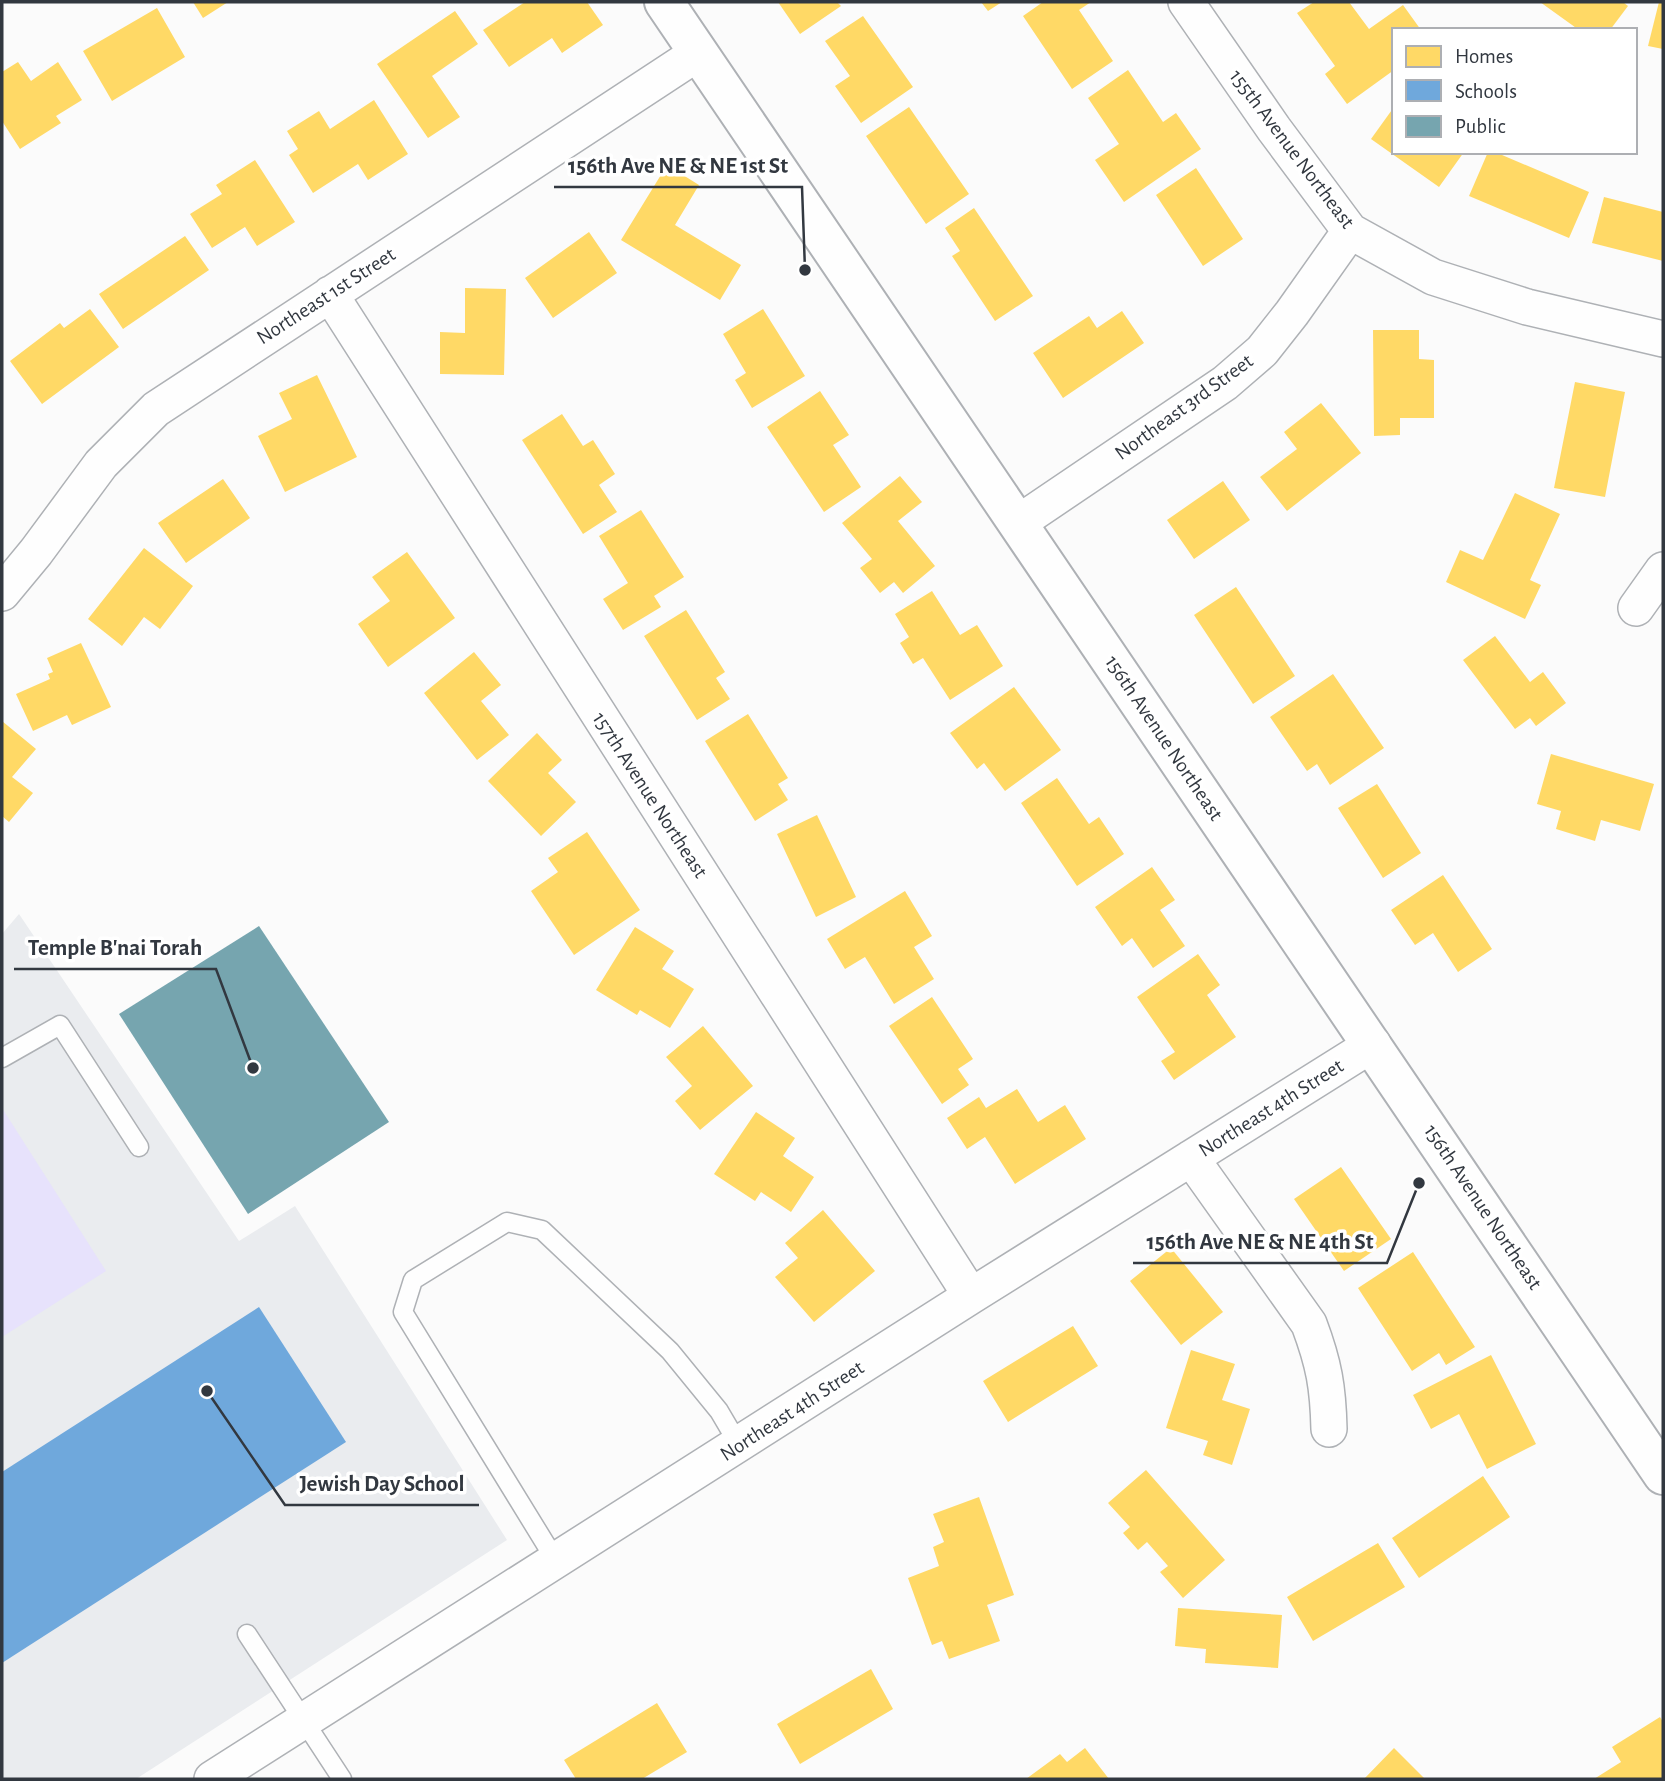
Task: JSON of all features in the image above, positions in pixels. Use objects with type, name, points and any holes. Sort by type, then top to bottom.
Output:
[{"type":"street","name":"156th Avenue Northeast","points":[[664,2],[1663,1475]]},
{"type":"street","name":"155th Avenue Northeast","points":[[1186,2],[1274,130],[1350,231],[1433,277],[1527,307],[1663,339]]},
{"type":"street","name":"Northeast 1st Street","points":[[2,593],[101,464],[156,409],[698,53]]},
{"type":"street","name":"Northeast 3rd Street","points":[[1018,523],[1225,383],[1262,351],[1350,231]]},
{"type":"street","name":"157th Avenue Northeast","points":[[330,294],[971,1296]]},
{"type":"street","points":[[1636,608],[1663,570]]},
{"type":"street","name":"Northeast 4th Street","points":[[212,1779],[971,1296],[1373,1044]]},
{"type":"street","points":[[1191,1158],[1309,1324],[1320,1352],[1328,1389],[1329,1429]]},
{"type":"lane","points":[[2,1058],[60,1026],[139,1147]]},
{"type":"lane","points":[[556,1561],[403,1312],[414,1280],[507,1222],[542,1230],[670,1351],[719,1411],[739,1445]]},
{"type":"lane","points":[[247,1634],[342,1779]]},
{"type":"shaded area","points":[[19,914],[239,1241],[295,1206],[507,1540],[136,1779],[2,1779],[2,934]]},
{"type":"shaded area","points":[[2,1108],[106,1271],[2,1337]]},
{"type":"building: Homes","points":[[193,2],[228,2],[203,18]]},
{"type":"building: Homes","points":[[525,2],[587,2],[603,25],[562,53],[552,38],[509,67],[483,30]]},
{"type":"building: Homes","points":[[778,2],[837,2],[841,6],[800,34]]},
{"type":"building: Homes","points":[[981,2],[1002,2],[988,11]]},
{"type":"building: Homes","points":[[1043,2],[1091,2],[1079,10],[1113,61],[1072,89],[1023,16]]},
{"type":"building: Homes","points":[[1314,2],[1349,2],[1369,29],[1403,5],[1420,28],[1392,28],[1392,71],[1347,104],[1325,74],[1335,66],[1297,13]]},
{"type":"building: Homes","points":[[1540,2],[1623,2],[1628,6],[1612,28],[1576,28]]},
{"type":"building: Homes","points":[[1659,2],[1663,2],[1663,49],[1648,46]]},
{"type":"building: Homes","points":[[157,8],[185,57],[112,101],[83,51]]},
{"type":"building: Homes","points":[[455,11],[478,44],[432,76],[460,117],[428,138],[377,64]]},
{"type":"building: Homes","points":[[863,16],[913,87],[861,123],[835,86],[850,76],[825,41]]},
{"type":"building: Homes","points":[[18,62],[31,81],[58,62],[82,100],[56,116],[61,123],[20,149],[2,121],[2,72]]},
{"type":"building: Homes","points":[[1128,70],[1163,122],[1176,113],[1201,149],[1124,202],[1095,160],[1119,144],[1088,98]]},
{"type":"building: Homes","points":[[374,100],[408,154],[368,180],[358,164],[313,193],[289,155],[298,149],[287,131],[319,111],[330,129]]},
{"type":"building: Homes","points":[[909,107],[969,194],[926,224],[866,136]]},
{"type":"building: Homes","points":[[1392,110],[1392,154],[1371,139]]},
{"type":"building: Homes","points":[[1392,154],[1463,154],[1439,187]]},
{"type":"building: Homes","points":[[1487,154],[1500,154],[1589,192],[1569,238],[1469,196]]},
{"type":"building: Homes","points":[[255,160],[295,222],[257,246],[245,227],[212,248],[190,214],[222,194],[216,185]]},
{"type":"building: Homes","points":[[667,165],[699,185],[675,225],[741,265],[720,300],[621,240]]},
{"type":"building: Homes","points":[[1196,168],[1243,239],[1203,266],[1156,195]]},
{"type":"building: Homes","points":[[1604,197],[1663,212],[1663,261],[1592,243]]},
{"type":"building: Homes","points":[[974,208],[1033,296],[995,321],[952,256],[960,251],[945,228]]},
{"type":"building: Homes","points":[[589,232],[617,273],[553,318],[525,278]]},
{"type":"building: Homes","points":[[185,236],[209,270],[123,329],[99,294]]},
{"type":"building: Homes","points":[[465,288],[506,289],[504,375],[440,374],[440,332],[465,333]]},
{"type":"building: Homes","points":[[90,309],[119,347],[42,404],[10,361],[60,323],[64,328]]},
{"type":"building: Homes","points":[[763,309],[805,376],[752,408],[735,380],[746,373],[723,334]]},
{"type":"building: Homes","points":[[1122,311],[1144,343],[1063,398],[1033,353],[1089,316],[1097,328]]},
{"type":"building: Homes","points":[[1373,330],[1419,330],[1419,359],[1434,360],[1434,418],[1400,418],[1400,435],[1374,436]]},
{"type":"building: Homes","points":[[317,375],[357,457],[285,492],[258,436],[292,419],[279,393]]},
{"type":"building: Homes","points":[[1575,382],[1625,392],[1605,497],[1554,488]]},
{"type":"building: Homes","points":[[820,391],[849,435],[833,445],[861,487],[824,512],[767,427]]},
{"type":"building: Homes","points":[[1321,403],[1361,453],[1287,511],[1260,477],[1297,449],[1284,432]]},
{"type":"building: Homes","points":[[562,414],[583,446],[593,440],[615,474],[599,485],[617,512],[583,534],[522,440]]},
{"type":"building: Homes","points":[[900,476],[922,502],[898,521],[935,566],[903,593],[894,582],[880,593],[860,568],[872,559],[842,523]]},
{"type":"building: Homes","points":[[223,479],[250,518],[186,563],[158,523]]},
{"type":"building: Homes","points":[[1223,481],[1250,520],[1194,559],[1167,520]]},
{"type":"building: Homes","points":[[1515,493],[1560,514],[1530,580],[1541,585],[1525,619],[1446,582],[1460,550],[1483,560]]},
{"type":"building: Homes","points":[[641,510],[684,577],[654,596],[661,607],[623,630],[603,599],[628,583],[599,536]]},
{"type":"building: Homes","points":[[144,548],[193,586],[160,629],[144,617],[122,646],[88,619]]},
{"type":"building: Homes","points":[[407,552],[455,618],[388,667],[358,624],[390,601],[372,577]]},
{"type":"building: Homes","points":[[1236,587],[1295,676],[1253,704],[1194,615]]},
{"type":"building: Homes","points":[[932,591],[960,635],[977,625],[1003,666],[950,700],[923,658],[913,664],[900,643],[909,637],[895,614]]},
{"type":"building: Homes","points":[[686,610],[725,672],[716,678],[730,699],[697,720],[644,636]]},
{"type":"building: Homes","points":[[1495,636],[1530,682],[1543,672],[1566,703],[1536,726],[1530,718],[1515,729],[1463,660]]},
{"type":"building: Homes","points":[[81,643],[111,707],[72,725],[67,715],[33,731],[16,694],[50,679],[48,674],[53,672],[47,658]]},
{"type":"building: Homes","points":[[474,652],[501,685],[481,701],[509,735],[477,760],[424,693]]},
{"type":"building: Homes","points":[[1333,674],[1384,748],[1330,785],[1317,764],[1307,771],[1270,717]]},
{"type":"building: Homes","points":[[1014,687],[1061,750],[1005,791],[984,763],[977,769],[950,733]]},
{"type":"building: Homes","points":[[748,714],[788,778],[778,784],[788,800],[755,821],[705,741]]},
{"type":"building: Homes","points":[[2,721],[36,749],[12,777],[33,793],[9,822],[2,816]]},
{"type":"building: Homes","points":[[537,733],[562,760],[548,773],[576,802],[541,836],[488,781]]},
{"type":"building: Homes","points":[[1551,754],[1654,784],[1640,831],[1601,820],[1595,841],[1556,829],[1561,811],[1537,804]]},
{"type":"building: Homes","points":[[1057,778],[1089,824],[1099,817],[1124,854],[1077,886],[1021,803]]},
{"type":"building: Homes","points":[[1377,784],[1421,853],[1383,878],[1338,808]]},
{"type":"building: Homes","points":[[817,815],[856,897],[816,917],[777,834]]},
{"type":"building: Homes","points":[[587,832],[640,910],[574,955],[531,891],[558,872],[548,858]]},
{"type":"building: Homes","points":[[1152,867],[1175,900],[1160,910],[1185,946],[1153,968],[1132,938],[1122,946],[1095,907]]},
{"type":"building: Homes","points":[[1443,875],[1492,949],[1458,972],[1433,933],[1415,945],[1391,910]]},
{"type":"building: Homes","points":[[905,891],[932,936],[914,947],[934,979],[894,1004],[865,957],[845,969],[827,939]]},
{"type":"building: Homes","points":[[635,927],[674,951],[662,969],[694,989],[670,1028],[640,1010],[637,1015],[596,990]]},
{"type":"building: Homes","points":[[1198,954],[1220,985],[1207,995],[1236,1037],[1174,1080],[1161,1061],[1175,1052],[1137,997]]},
{"type":"building: Homes","points":[[932,997],[973,1059],[958,1069],[969,1085],[942,1104],[889,1026]]},
{"type":"building: Homes","points":[[703,1026],[753,1086],[700,1130],[675,1101],[692,1086],[666,1057]]},
{"type":"building: Homes","points":[[1017,1089],[1038,1122],[1065,1105],[1086,1139],[1015,1184],[985,1137],[967,1149],[947,1118],[979,1097],[986,1108]]},
{"type":"building: Homes","points":[[756,1112],[795,1138],[783,1156],[814,1177],[791,1212],[761,1192],[755,1201],[714,1174]]},
{"type":"building: Homes","points":[[1341,1167],[1391,1239],[1344,1271],[1294,1199]]},
{"type":"building: Homes","points":[[823,1210],[875,1271],[814,1322],[775,1277],[798,1258],[785,1243]]},
{"type":"building: Homes","points":[[1171,1248],[1223,1312],[1181,1345],[1130,1281]]},
{"type":"building: Homes","points":[[1413,1252],[1475,1347],[1446,1365],[1439,1353],[1412,1371],[1358,1288]]},
{"type":"building: Homes","points":[[1073,1326],[1098,1366],[1008,1422],[983,1381]]},
{"type":"building: Homes","points":[[1191,1350],[1235,1364],[1222,1400],[1250,1409],[1232,1465],[1203,1455],[1208,1441],[1166,1428]]},
{"type":"building: Homes","points":[[1491,1355],[1536,1444],[1487,1469],[1459,1414],[1431,1429],[1413,1395]]},
{"type":"building: Homes","points":[[1146,1470],[1225,1560],[1183,1598],[1160,1572],[1168,1566],[1147,1542],[1138,1550],[1123,1533],[1130,1527],[1108,1503]]},
{"type":"building: Homes","points":[[1483,1476],[1510,1517],[1419,1578],[1392,1538]]},
{"type":"building: Homes","points":[[979,1497],[1014,1595],[987,1605],[1000,1641],[949,1659],[942,1641],[932,1645],[908,1578],[939,1566],[933,1547],[944,1542],[933,1514]]},
{"type":"building: Homes","points":[[1378,1543],[1405,1587],[1313,1641],[1287,1597]]},
{"type":"building: Homes","points":[[1178,1608],[1282,1615],[1278,1668],[1205,1663],[1206,1649],[1175,1646]]},
{"type":"building: Homes","points":[[871,1669],[893,1709],[800,1764],[777,1724]]},
{"type":"building: Homes","points":[[657,1703],[687,1752],[642,1779],[576,1779],[564,1760]]},
{"type":"building: Homes","points":[[1660,1717],[1663,1722],[1663,1779],[1594,1779],[1621,1762],[1612,1747]]},
{"type":"building: Homes","points":[[1085,1748],[1109,1779],[1026,1779],[1060,1754],[1067,1762]]},
{"type":"building: Homes","points":[[1394,1748],[1425,1779],[1364,1779]]},
{"type":"building: Schools","points":[[259,1307],[346,1442],[2,1663],[2,1472]]},
{"type":"building: Public","points":[[259,926],[389,1122],[248,1214],[119,1014]]},
{"type":"place","name":"156th Ave NE & NE 1st St","points":[[805,270]]},
{"type":"place","name":"Temple B'nai Torah","points":[[253,1068]]},
{"type":"place","name":"156th Ave NE & NE 4th St","points":[[1419,1183]]},
{"type":"place","name":"Jewish Day School","points":[[207,1391]]}]
